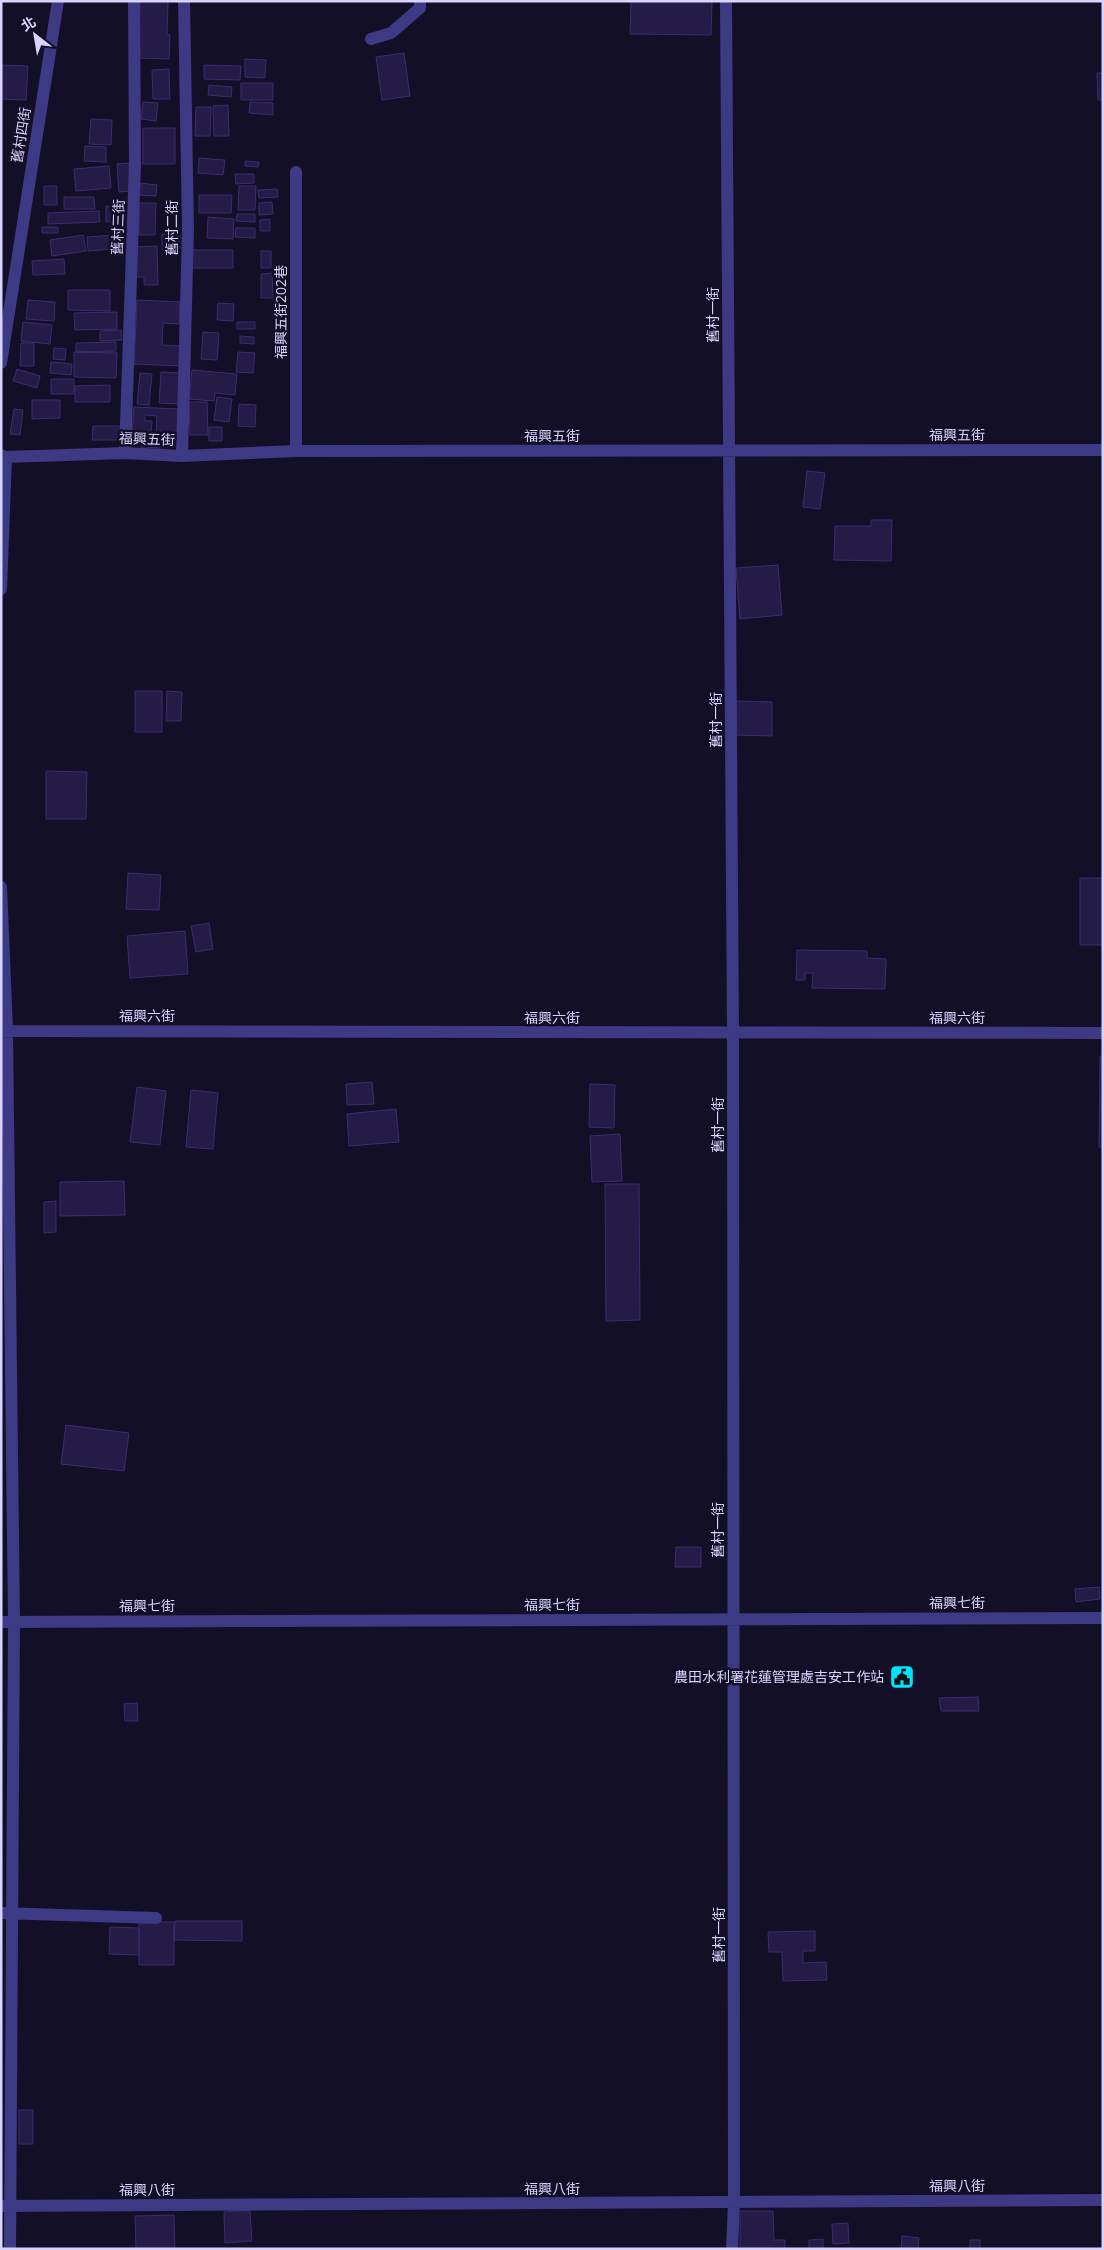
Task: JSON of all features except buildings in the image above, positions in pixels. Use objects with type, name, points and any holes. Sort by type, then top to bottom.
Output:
[{"type":"street","name":"舊村四街","points":[[1,363],[58,1]]},
{"type":"street","name":"舊村三街","points":[[125,453],[135,163],[134,1]]},
{"type":"street","name":"舊村二街","points":[[182,456],[188,230],[184,1]]},
{"type":"street","points":[[371,38],[391,33],[420,8],[420,1]]},
{"type":"street","name":"舊村一街","points":[[726,1],[733,1034],[734,2203],[732,2249]]},
{"type":"street","name":"福興五街202巷","points":[[296,172],[296,451]]},
{"type":"street","name":"福興五街","points":[[4,456],[125,453],[182,456],[296,451],[1103,450]]},
{"type":"street","points":[[1,589],[4,456]]},
{"type":"street","points":[[1,887],[4,1031],[8,1622],[6,2206],[10,2249]]},
{"type":"street","name":"福興六街","points":[[4,1031],[733,1034],[1103,1033]]},
{"type":"street","name":"福興七街","points":[[8,1622],[1103,1618]]},
{"type":"street","points":[[7,1913],[156,1918]]},
{"type":"street","name":"福興八街","points":[[6,2206],[1103,2200]]},
{"type":"place","name":"農田水利署花蓮管理處吉安工作站","points":[[902,1677]]}]
